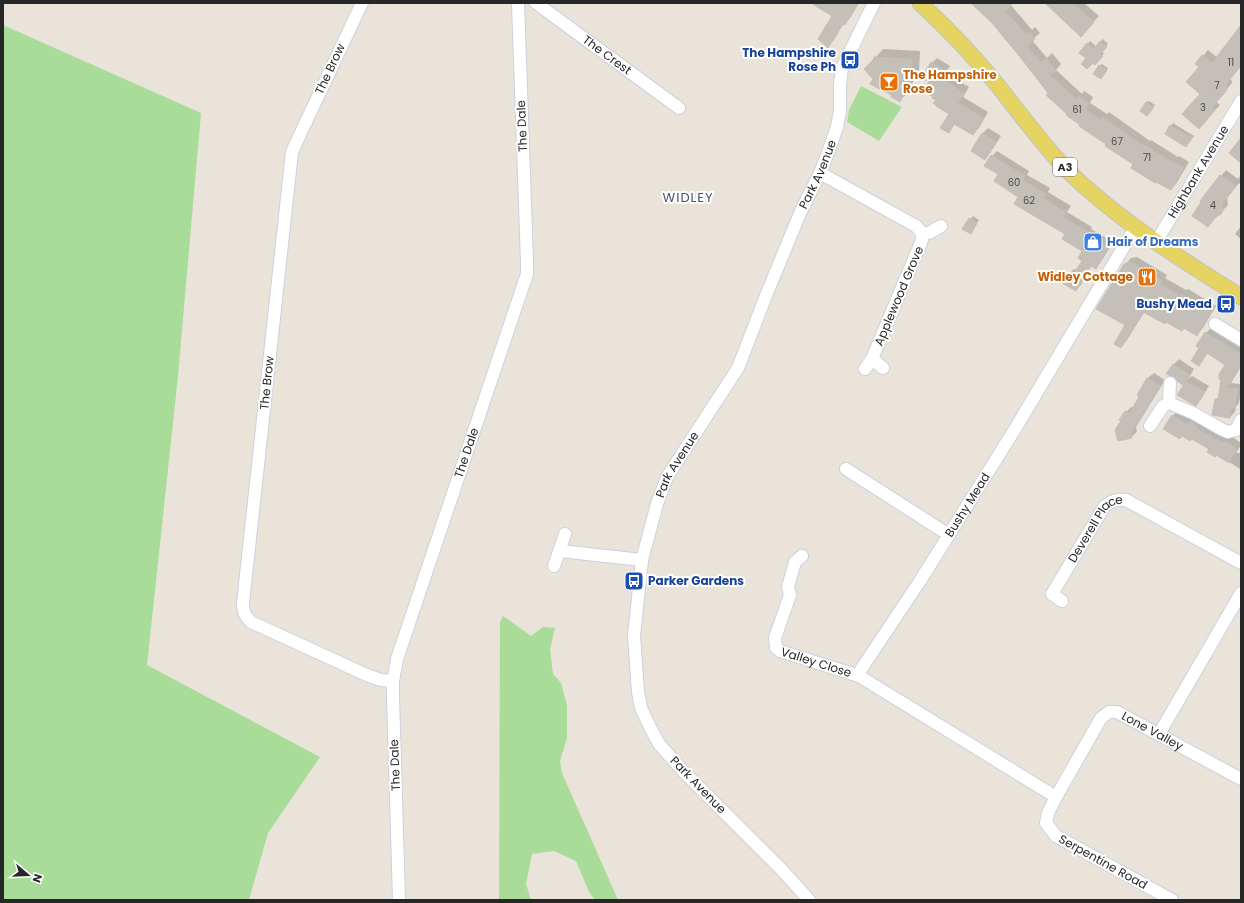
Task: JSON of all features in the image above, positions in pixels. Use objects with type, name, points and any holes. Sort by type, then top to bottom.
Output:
[{"type":"main road","name":"A3","points":[[920,3],[976,60],[998,85],[1049,150],[1084,186],[1135,228],[1241,297]]},
{"type":"street","name":"The Brow","points":[[362,3],[292,152],[243,611],[251,622],[369,676],[381,680],[393,681]]},
{"type":"street","name":"The Dale","points":[[399,900],[392,697],[397,659],[527,274],[518,3]]},
{"type":"street","name":"The Crest","points":[[536,3],[679,108]]},
{"type":"street","name":"Park Avenue","points":[[809,900],[782,870],[683,771],[659,744],[641,708],[634,636],[642,560],[657,504],[667,477],[738,368],[798,218],[820,173],[837,127],[840,111],[840,85],[842,68],[874,3]]},
{"type":"street","name":"Highbank Avenue","points":[[1156,242],[1241,101]]},
{"type":"street","name":"Applewood Grove","points":[[820,173],[916,226],[922,232],[929,233],[941,226]]},
{"type":"street","name":"Bushy Mead","points":[[859,676],[860,671],[920,581],[1015,429],[1135,228]]},
{"type":"street","name":"Applewood Grove","points":[[865,369],[872,359],[922,240],[922,232]]},
{"type":"street","points":[[1215,324],[1241,340]]},
{"type":"street","name":"Applewood Grove","points":[[872,359],[884,368]]},
{"type":"street","points":[[1169,403],[1170,383]]},
{"type":"street","points":[[1150,426],[1163,406],[1169,403],[1193,413],[1228,432],[1236,430],[1241,420]]},
{"type":"street","points":[[846,469],[949,535]]},
{"type":"street","name":"Deverell Place","points":[[1062,601],[1048,592],[1104,508],[1110,502],[1118,499],[1126,500],[1241,563]]},
{"type":"street","points":[[554,566],[565,534]]},
{"type":"street","points":[[560,551],[642,560]]},
{"type":"street","name":"Valley Close","points":[[802,556],[795,562],[788,587],[790,595],[775,638],[776,648],[780,651],[859,676]]},
{"type":"street","points":[[1159,734],[1241,593]]},
{"type":"street","points":[[859,676],[1056,797]]},
{"type":"street","name":"Lone Valley","points":[[1048,813],[1101,718],[1109,712],[1117,712],[1241,779]]},
{"type":"street","name":"Serpentine Road","points":[[1048,813],[1046,823],[1056,836],[1172,900]]},
{"type":"green space","points":[[3,25],[201,113],[178,376],[147,665],[320,757],[268,833],[249,900],[3,900]]},
{"type":"green space","points":[[861,86],[902,107],[879,141],[847,122],[849,110]]},
{"type":"green space","points":[[503,616],[531,636],[543,627],[555,628],[550,650],[553,674],[561,683],[567,705],[567,738],[560,761],[562,773],[618,900],[595,900],[589,892],[576,861],[554,851],[532,854],[526,884],[531,900],[499,900],[500,622]]},
{"type":"building","points":[[811,3],[858,3],[845,25],[843,24],[828,48],[818,39],[832,16]]},
{"type":"building","points":[[971,3],[1013,3],[1005,11],[1026,34],[1029,32],[1035,39],[1027,46],[1041,62],[1046,58],[1056,71],[1050,75],[1076,99],[1078,96],[1089,103],[1085,109],[1101,120],[1102,117],[1144,146],[1145,145],[1184,168],[1171,190],[1156,182],[1155,183],[1131,168],[1133,164],[1105,146],[1106,144],[1079,126],[1080,125],[1066,115],[1067,114],[1046,95],[1048,93],[992,23]]},
{"type":"building","points":[[1045,3],[1073,3],[1094,22],[1081,37]]},
{"type":"building","points":[[1241,25],[1241,66],[1225,85],[1227,86],[1227,90],[1212,107],[1215,110],[1199,129],[1182,114],[1200,94],[1186,82],[1199,67],[1195,64],[1202,55],[1212,63]]},
{"type":"building","points":[[1100,41],[1107,47],[1100,54],[1103,56],[1095,65],[1093,63],[1087,69],[1081,64],[1086,58],[1079,53],[1087,43],[1094,49]]},
{"type":"building","name":"The Hampshire Rose","points":[[874,57],[912,59],[911,79],[907,79],[906,90],[900,102],[891,97],[892,95],[870,84],[873,79],[864,69]]},
{"type":"building","points":[[931,62],[945,71],[941,78],[964,93],[958,103],[984,118],[973,135],[954,124],[949,133],[940,128],[949,114],[936,106],[933,103],[936,100],[923,91],[930,80],[920,80]]},
{"type":"building","points":[[1099,65],[1107,70],[1101,79],[1093,74]]},
{"type":"building","points":[[1146,102],[1153,108],[1147,116],[1140,111]]},
{"type":"building","points":[[1170,125],[1192,138],[1186,147],[1165,134]]},
{"type":"building","points":[[982,133],[996,142],[985,160],[971,151]]},
{"type":"building","points":[[1241,138],[1241,163],[1229,153]]},
{"type":"building","points":[[991,155],[1025,176],[1023,180],[1046,194],[1043,198],[1066,212],[1063,217],[1088,232],[1087,234],[1108,248],[1096,269],[1091,266],[1076,291],[1062,283],[1068,273],[1072,276],[1082,261],[1078,258],[1082,251],[1062,239],[1065,234],[1014,204],[1018,197],[994,181],[998,174],[984,166]]},
{"type":"building","points":[[1220,175],[1236,186],[1222,204],[1223,211],[1220,215],[1217,215],[1208,227],[1192,216],[1201,202],[1200,201]]},
{"type":"building","points":[[969,218],[977,223],[971,234],[962,229]]},
{"type":"building","points":[[1130,262],[1162,281],[1160,284],[1180,296],[1181,294],[1211,312],[1197,336],[1184,328],[1182,331],[1166,322],[1165,324],[1143,312],[1121,348],[1114,344],[1125,325],[1096,309],[1124,264]]},
{"type":"building","points":[[1205,332],[1241,354],[1241,364],[1227,388],[1238,389],[1234,409],[1231,408],[1230,418],[1212,415],[1215,399],[1218,400],[1221,380],[1219,379],[1219,374],[1225,365],[1207,353],[1199,366],[1191,361],[1199,348],[1196,346]]},
{"type":"building","points":[[1173,364],[1190,375],[1183,385],[1174,377],[1166,374]]},
{"type":"building","points":[[1147,378],[1160,386],[1131,433],[1132,438],[1118,441],[1115,430],[1121,421],[1119,420],[1125,411],[1129,414],[1139,397],[1137,395]]},
{"type":"building","points":[[1186,381],[1205,392],[1196,406],[1177,395]]},
{"type":"building","points":[[1172,415],[1188,425],[1191,421],[1197,426],[1197,428],[1215,439],[1216,438],[1224,443],[1225,441],[1237,449],[1229,463],[1216,455],[1215,457],[1207,452],[1209,449],[1192,439],[1190,441],[1182,436],[1180,439],[1163,429]]},
{"type":"place","name":"The Hampshire Rose Ph","points":[[850,60]]},
{"type":"place","name":"The Hampshire Rose","points":[[889,82]]},
{"type":"place","name":"Hair of Dreams","points":[[1093,242]]},
{"type":"place","name":"Widley Cottage","points":[[1147,277]]},
{"type":"place","name":"Bushy Mead","points":[[1226,304]]},
{"type":"place","name":"Parker Gardens","points":[[634,581]]},
{"type":"district","name":"WIDLEY","points":[[688,197]]}]
